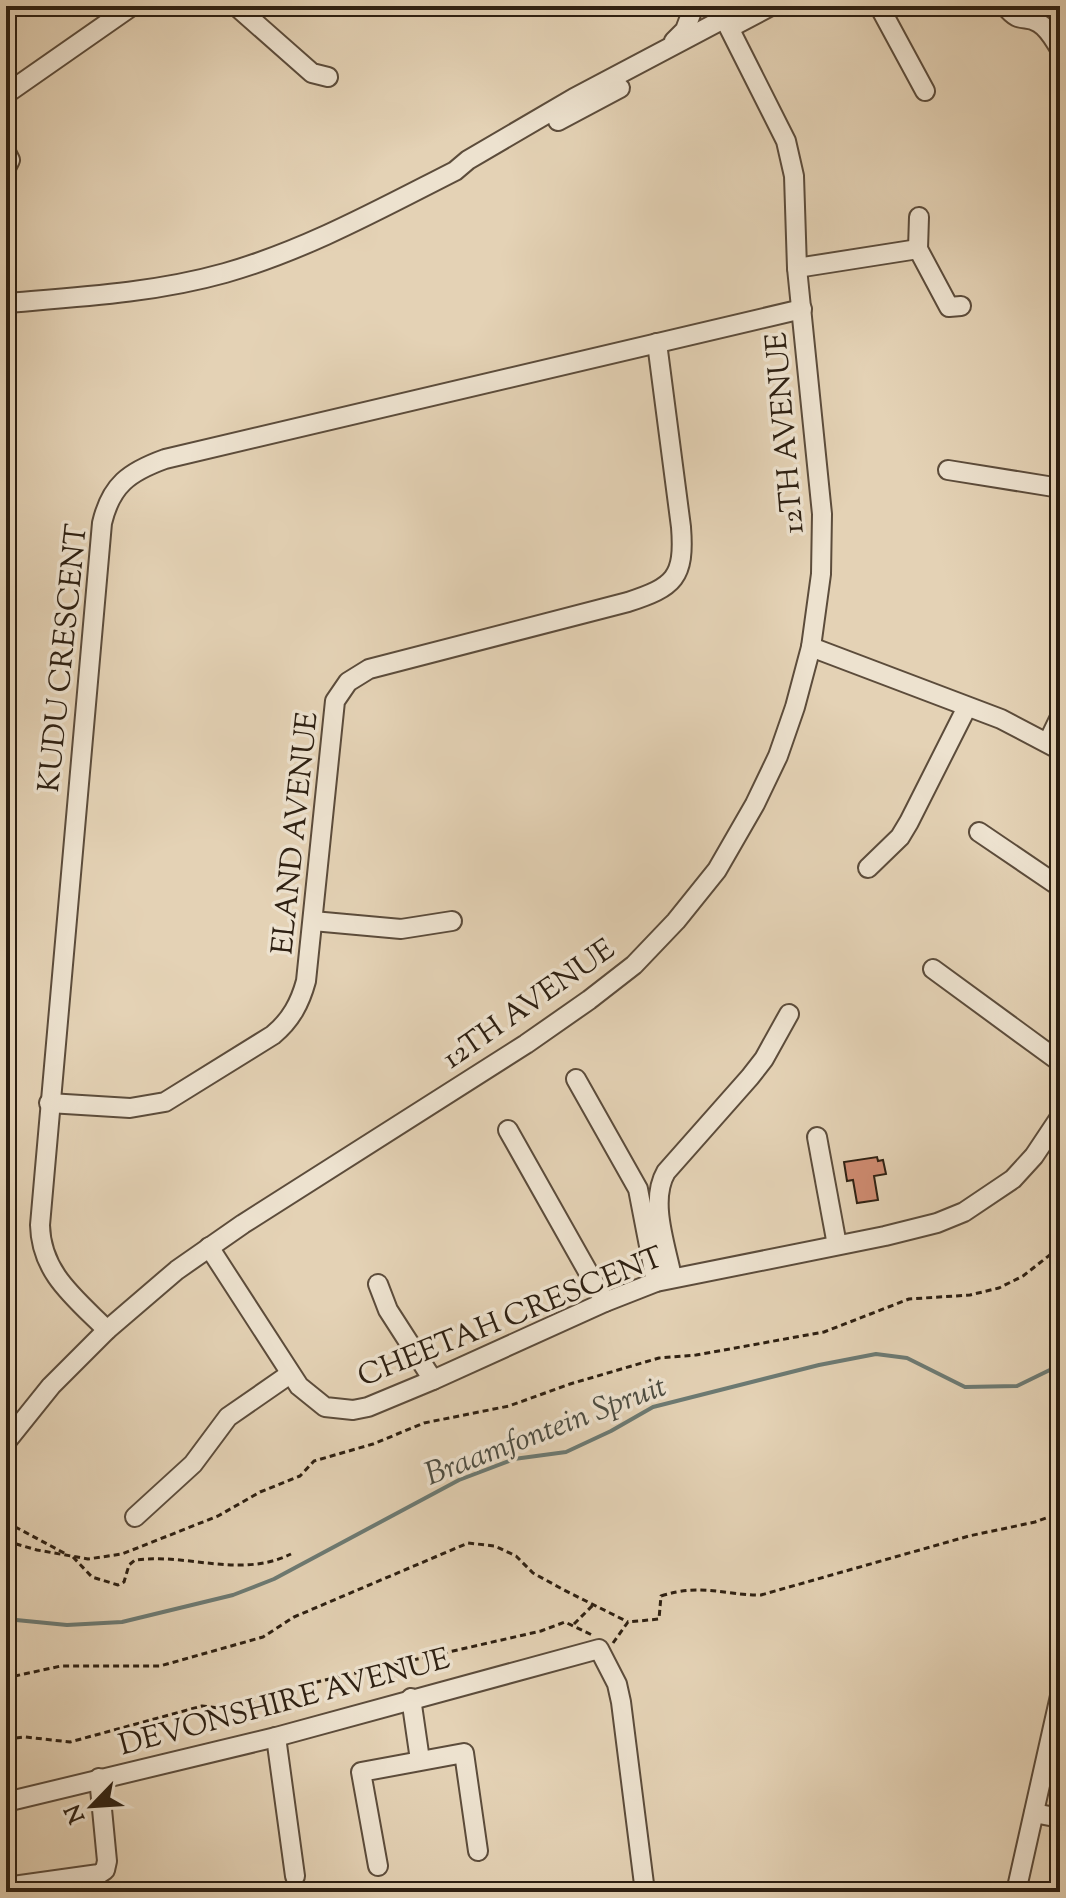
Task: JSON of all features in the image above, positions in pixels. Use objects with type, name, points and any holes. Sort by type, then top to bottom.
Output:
[{"type":"street","points":[[6,94],[132,6]]},
{"type":"street","points":[[236,6],[312,73],[328,77]]},
{"type":"street","points":[[649,59],[685,30],[694,6]]},
{"type":"street","name":"12TH AVENUE","points":[[6,1442],[51,1386],[146,1294],[209,1247],[526,1044],[634,965],[676,921],[717,870],[755,804],[778,756],[811,647],[821,574],[822,514],[797,268],[795,191],[789,155],[778,144],[722,22],[707,6]]},
{"type":"street","points":[[455,171],[472,168],[748,6]]},
{"type":"street","points":[[6,303],[128,292],[224,273],[314,242],[455,171],[515,132],[649,59],[722,22],[771,6]]},
{"type":"street","points":[[879,6],[925,91]]},
{"type":"street","points":[[1005,6],[1012,16],[1020,20],[1034,20],[1042,24],[1060,49]]},
{"type":"street","points":[[6,152],[10,160],[6,168]]},
{"type":"street","points":[[919,217],[918,249],[940,296],[949,307],[961,306]]},
{"type":"street","points":[[797,268],[918,249]]},
{"type":"street","name":"KUDU CRESCENT","points":[[107,1330],[54,1274],[40,1244],[49,1103],[102,523],[113,492],[128,476],[165,459],[802,309]]},
{"type":"street","name":"ELAND AVENUE","points":[[49,1103],[130,1108],[165,1102],[285,1025],[301,998],[306,981],[333,715],[335,701],[348,682],[369,669],[637,599],[663,588],[681,566],[681,527],[657,343]]},
{"type":"street","points":[[948,470],[1060,488]]},
{"type":"street","points":[[811,647],[967,707],[1054,746],[1060,717]]},
{"type":"street","points":[[868,868],[900,837],[967,707]]},
{"type":"street","points":[[979,832],[1060,887]]},
{"type":"street","points":[[313,921],[401,929],[452,921]]},
{"type":"street","points":[[933,969],[1060,1062]]},
{"type":"street","points":[[664,1279],[660,1182],[764,1059],[789,1014]]},
{"type":"street","points":[[576,1079],[638,1189],[664,1279]]},
{"type":"street","name":"CHEETAH CRESCENT","points":[[209,1247],[290,1374],[312,1399],[325,1407],[339,1410],[368,1407],[664,1279],[937,1223],[964,1212],[1013,1179],[1034,1156],[1060,1117]]},
{"type":"street","points":[[508,1130],[605,1302]]},
{"type":"street","points":[[817,1137],[837,1245]]},
{"type":"street","points":[[378,1284],[388,1310],[433,1380]]},
{"type":"street","points":[[135,1517],[193,1464],[228,1417],[290,1374]]},
{"type":"street","points":[[604,1649],[619,1693],[645,1892]]},
{"type":"street","name":"DEVONSHIRE AVENUE","points":[[6,1802],[276,1737],[575,1654],[585,1655],[604,1649]]},
{"type":"street","points":[[1016,1892],[1060,1696]]},
{"type":"street","points":[[411,1698],[420,1760]]},
{"type":"street","points":[[276,1737],[295,1876]]},
{"type":"street","points":[[378,1866],[361,1772],[464,1753],[478,1851]]},
{"type":"street","points":[[6,1887],[54,1886],[105,1870],[107,1861],[99,1778]]},
{"type":"street","points":[[1034,1813],[1060,1818]]},
{"type":"path","points":[[6,1541],[88,1559],[135,1549],[218,1516],[260,1492],[293,1480],[314,1461],[373,1444],[424,1423],[509,1406],[659,1358],[696,1355],[824,1332],[909,1299],[970,1295],[999,1288],[1023,1276],[1060,1247]]},
{"type":"path","points":[[6,1682],[15,1676],[61,1666],[160,1666],[263,1637],[294,1617],[468,1543],[495,1546],[516,1556],[533,1573],[628,1622],[659,1619],[661,1596],[684,1589],[717,1589],[741,1595],[761,1595],[1060,1513]]},
{"type":"path","points":[[6,1522],[73,1557],[92,1577],[118,1585],[124,1582],[129,1565],[135,1560],[201,1561],[230,1567],[272,1563],[291,1554]]},
{"type":"path","points":[[574,1624],[594,1604]]},
{"type":"path","points":[[6,1739],[25,1737],[70,1742],[202,1706],[235,1710],[268,1693],[541,1631],[565,1622],[574,1624],[604,1649],[628,1622]]},
{"type":"building","points":[[877,1157],[878,1161],[883,1160],[886,1174],[874,1176],[878,1200],[857,1203],[853,1180],[847,1181],[844,1162]]},
{"type":"waterway","name":"Braamfontein Spruit","points":[[6,1619],[67,1625],[122,1622],[233,1595],[274,1579],[459,1480],[514,1459],[566,1452],[653,1407],[819,1365],[876,1354],[907,1358],[965,1387],[1017,1386],[1060,1365]]}]
